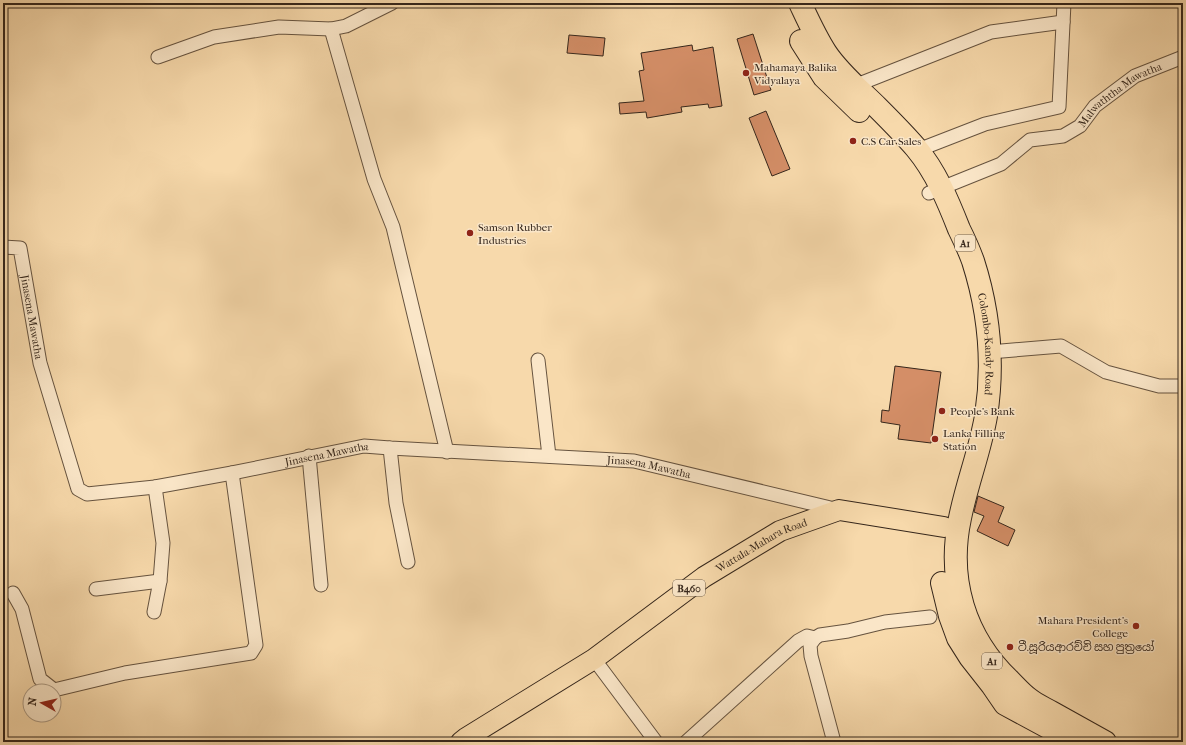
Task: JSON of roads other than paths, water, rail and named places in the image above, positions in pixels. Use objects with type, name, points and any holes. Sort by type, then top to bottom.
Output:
[{"type":"highway","name":"Colombo-Kandy Road","points":[[787,3],[792,21],[800,39],[824,77],[900,149],[936,190],[959,262],[970,309],[976,354],[976,375],[971,422],[944,527],[941,565],[943,590],[953,627],[970,657],[1005,704],[1075,742]]},
{"type":"highway","name":"Colombo-Kandy Road","points":[[800,3],[814,33],[827,55],[854,86],[877,107],[918,150],[974,267],[984,304],[990,352],[990,371],[986,414],[982,437],[962,509],[958,530],[955,566],[956,580],[961,601],[980,644],[1004,675],[1029,699],[1105,742]]},
{"type":"main road","name":"Wattala-Mahara Road","points":[[461,742],[594,659],[704,577],[780,531],[839,510],[944,527]]},
{"type":"street","points":[[158,57],[214,37],[279,27],[331,29],[346,26],[392,3]]},
{"type":"street","points":[[918,150],[985,124],[1059,107],[1064,3]]},
{"type":"street","points":[[854,86],[991,32],[1063,22]]},
{"type":"street","points":[[331,29],[374,179],[393,227],[447,452]]},
{"type":"street","name":"Malwaththa Mawatha","points":[[936,190],[1001,164],[1030,140],[1063,136],[1080,126],[1095,106],[1135,76],[1183,57]]},
{"type":"street","name":"Jinasena Mawatha","points":[[3,247],[20,248],[40,363],[78,489],[87,494],[155,486],[232,473],[309,456],[364,446],[447,452],[634,461],[839,510]]},
{"type":"street","points":[[990,352],[1061,346],[1106,372],[1159,386],[1183,386]]},
{"type":"street","points":[[538,360],[549,456]]},
{"type":"street","points":[[390,448],[396,503],[408,562]]},
{"type":"street","points":[[309,456],[321,585]]},
{"type":"street","points":[[14,593],[22,609],[40,679],[54,690],[125,673],[250,652],[256,645],[232,473]]},
{"type":"street","points":[[154,612],[160,581],[163,543],[155,486]]},
{"type":"street","points":[[96,588],[160,581]]},
{"type":"street","points":[[686,742],[798,641],[807,636],[814,638],[828,633],[848,631],[885,622],[930,616]]},
{"type":"street","points":[[814,638],[810,645],[811,656],[834,742]]},
{"type":"street","points":[[594,659],[656,742]]},
{"type":"place","name":"Mahamaya Balika Vidyalaya","points":[[746,73]]},
{"type":"place","name":"C.S Car Sales","points":[[853,141]]},
{"type":"place","name":"Samson Rubber Industries","points":[[470,233]]},
{"type":"place","name":"People's Bank","points":[[942,411]]},
{"type":"place","name":"Lanka Filling Station","points":[[935,439]]},
{"type":"place","name":"Mahara President's College","points":[[1136,626]]},
{"type":"place","name":"ටී.සූරියආරච්චි සහ පුත්‍රයෝ","points":[[1010,647]]}]
